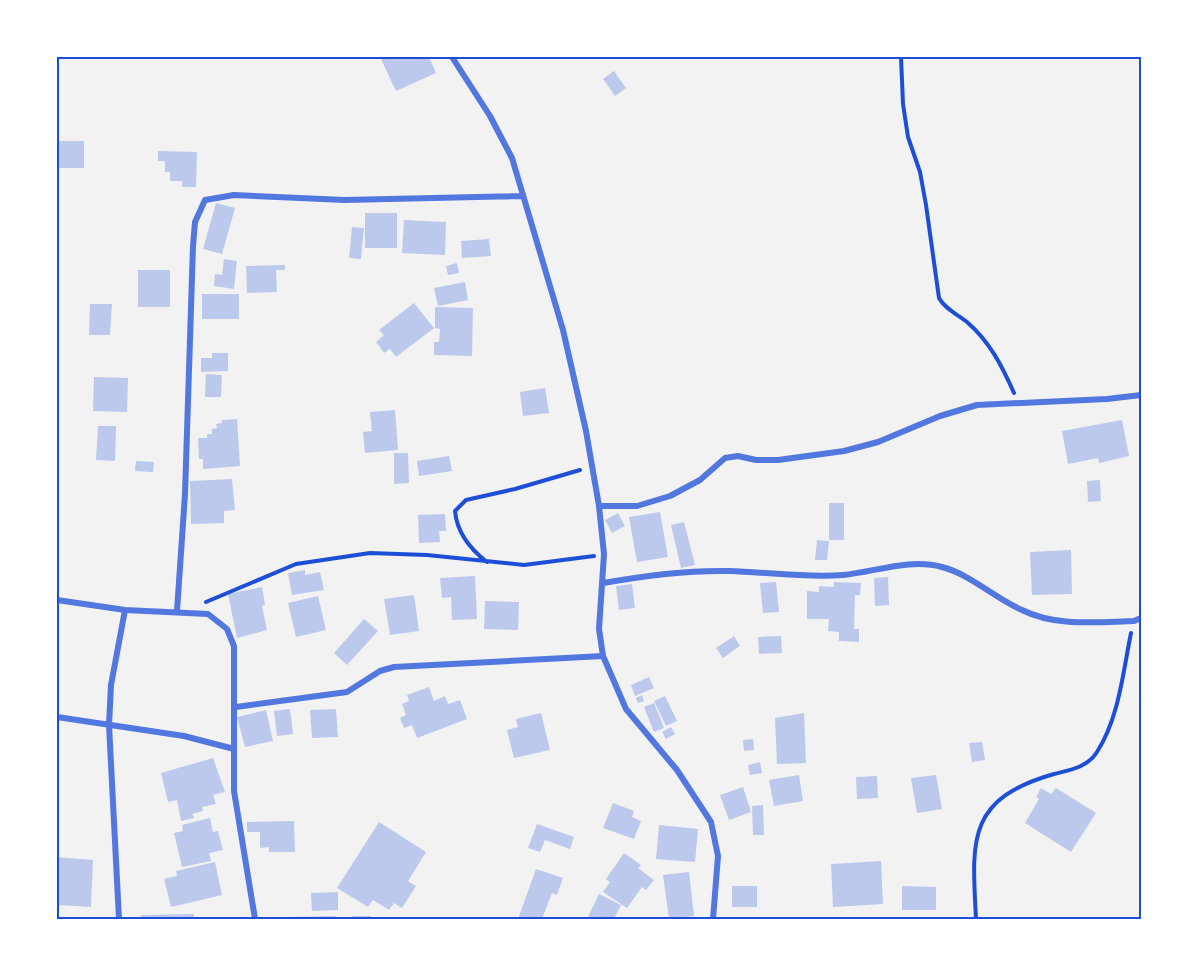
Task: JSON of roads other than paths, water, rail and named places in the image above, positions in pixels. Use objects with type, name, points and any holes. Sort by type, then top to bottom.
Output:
[{"type":"street","points":[[452,57],[490,116],[512,158],[563,330],[599,506],[604,554],[599,629],[603,656],[626,709],[676,770],[711,822],[718,856],[713,919]]},
{"type":"street","points":[[177,611],[185,494],[193,246],[195,222],[205,200],[234,195],[366,200],[523,196]]},
{"type":"street","points":[[599,506],[637,506],[670,496],[700,480],[725,458],[778,460],[844,452],[878,442],[940,416],[976,405],[1018,401],[1107,399],[1141,395]]},
{"type":"street","points":[[603,583],[691,572],[813,576],[844,575],[909,565],[941,566],[966,576],[1022,611],[1047,619],[1074,622],[1134,621],[1141,618]]},
{"type":"street","points":[[57,600],[125,610],[208,614],[227,628],[234,646],[236,809],[255,919]]},
{"type":"street","points":[[119,919],[109,725],[111,686],[125,610]]},
{"type":"street","points":[[236,707],[347,692],[380,671],[394,666],[603,656]]},
{"type":"street","points":[[57,717],[184,736],[234,749]]}]
